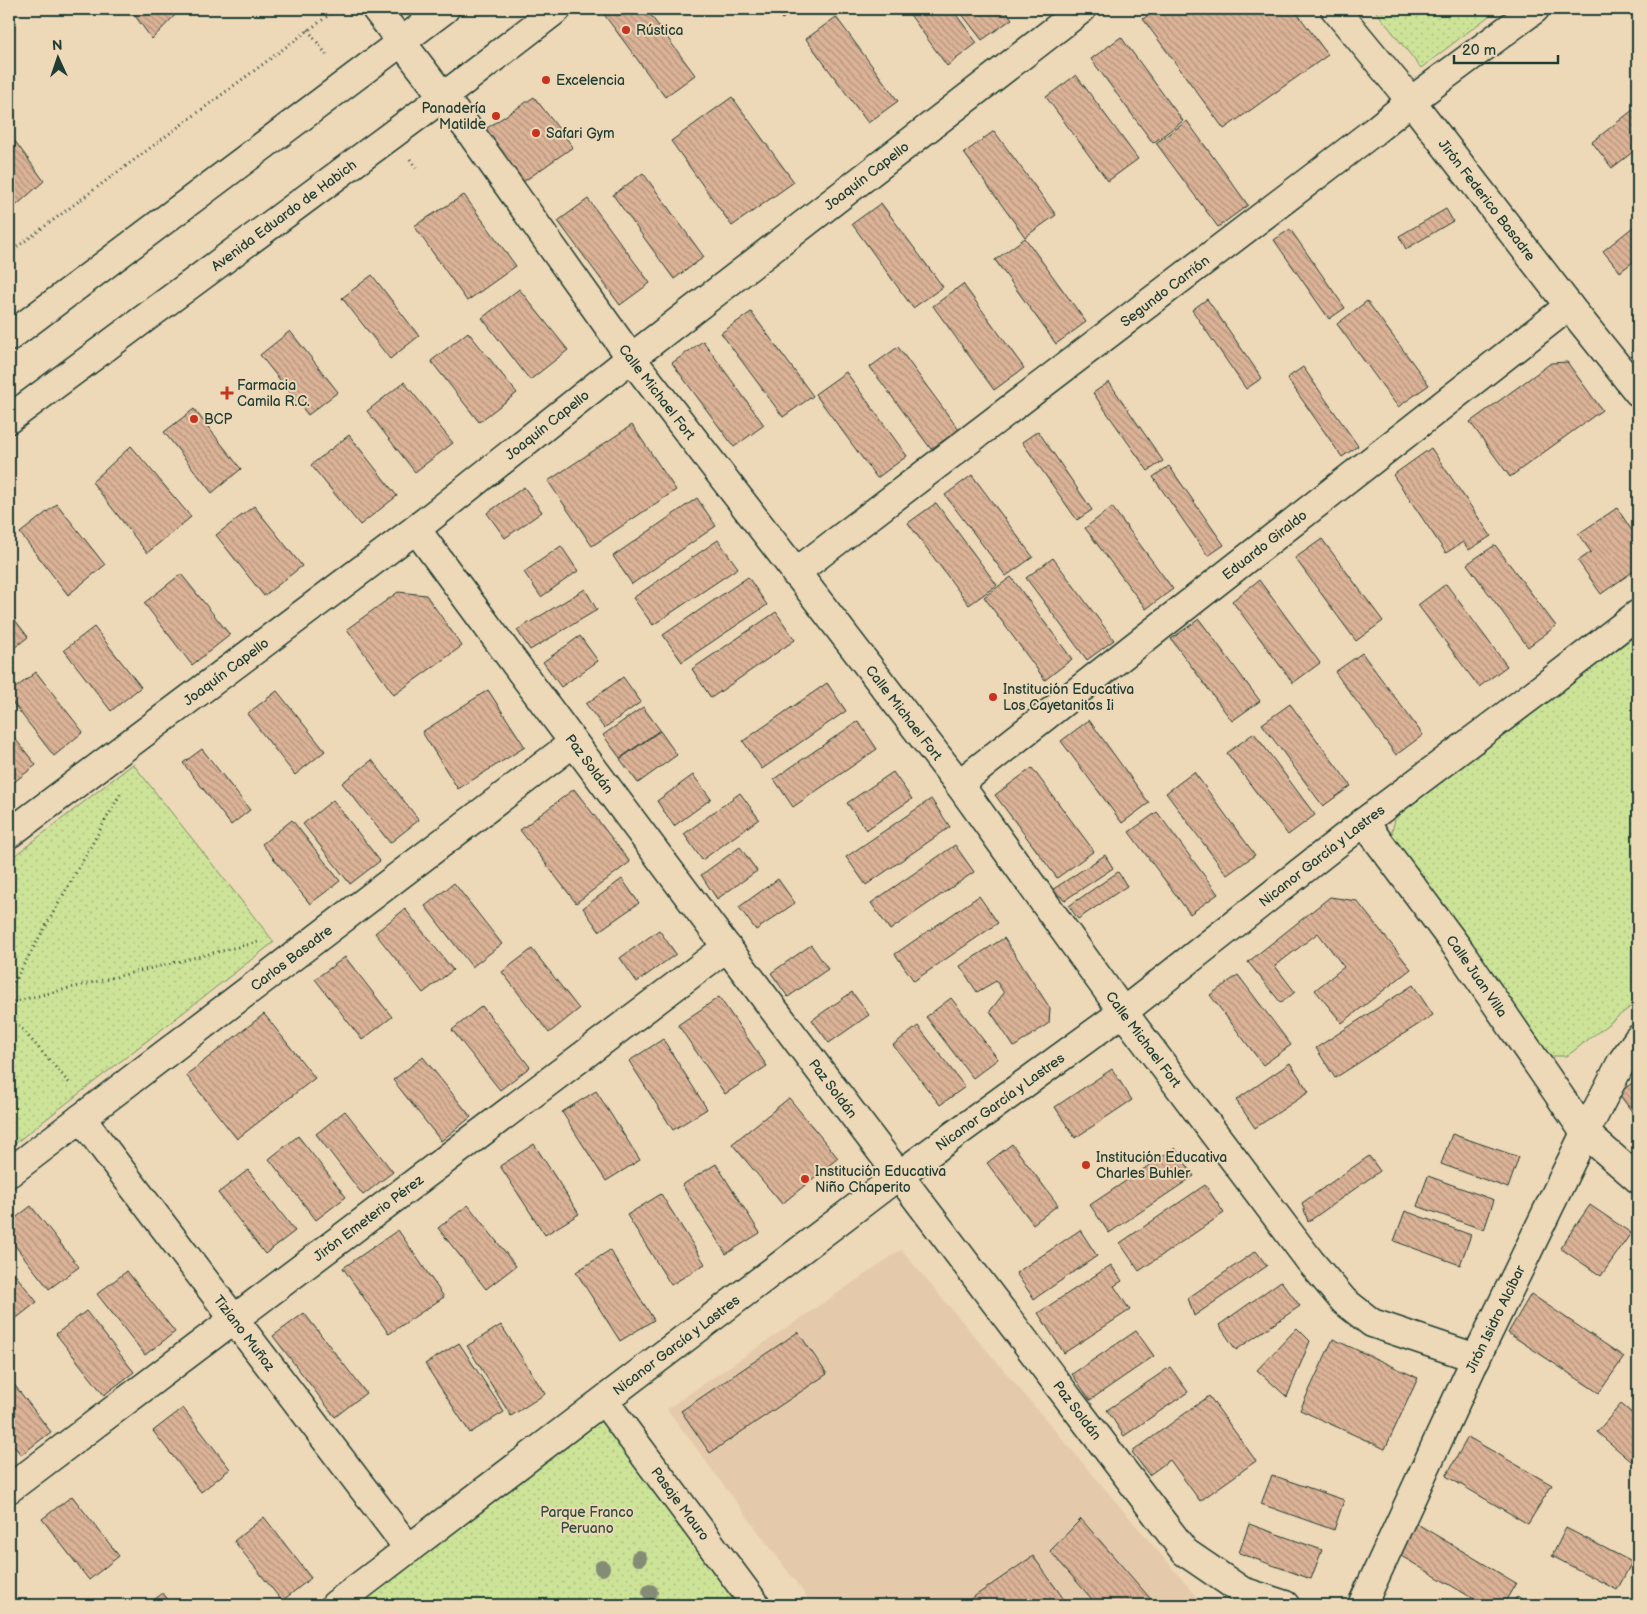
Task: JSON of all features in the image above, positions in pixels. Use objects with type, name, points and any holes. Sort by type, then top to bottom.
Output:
[{"type":"street","name":"Calle Michael Fort","points":[[376,9],[468,129],[630,358],[794,573],[959,784],[1123,1012],[1310,1261],[1344,1301],[1372,1323],[1476,1358]]},
{"type":"street","points":[[9,337],[445,9]]},
{"type":"street","name":"Avenida Eduardo de Habich","points":[[9,419],[443,97],[557,9]]},
{"type":"street","name":"Joaquín Capello","points":[[9,834],[416,529],[630,358],[1082,9]]},
{"type":"street","name":"Jirón Federico Basadre","points":[[1335,9],[1411,101],[1569,306],[1638,392]]},
{"type":"street","name":"Segundo Carrión","points":[[794,573],[1373,132],[1411,101],[1536,9]]},
{"type":"street","name":"Eduardo Giraldo","points":[[959,784],[1569,306]]},
{"type":"street","name":"Paz Soldán","points":[[416,529],[727,948],[1185,1552],[1242,1591],[1285,1605]]},
{"type":"street","name":"Nicanor García y Lastres","points":[[335,1605],[899,1175],[1123,1012],[1364,822],[1638,614]]},
{"type":"street","name":"Carlos Basadre","points":[[9,1173],[573,743]]},
{"type":"street","name":"Calle Juan Villa","points":[[1364,822],[1460,951],[1586,1133],[1638,1179]]},
{"type":"street","name":"Jirón Emeterio Pérez","points":[[9,1489],[727,948]]},
{"type":"street","name":"Jirón Isidro Alcíbar","points":[[1362,1605],[1476,1358],[1621,1063],[1638,1038]]},
{"type":"street","name":"Tiziano Muñoz","points":[[86,1114],[234,1319],[409,1549]]},
{"type":"street","name":"Pasaje Mauro","points":[[604,1400],[756,1605]]},
{"type":"path","points":[[9,253],[337,9]]},
{"type":"path","points":[[9,991],[124,788]]},
{"type":"path","points":[[9,1003],[259,942]]},
{"type":"path","points":[[9,1014],[86,1114]]},
{"type":"shaded area","points":[[901,1250],[1198,1598],[1217,1605],[813,1605],[667,1409]]},
{"type":"green space","points":[[1374,9],[1498,9],[1421,68]]},
{"type":"green space","points":[[1638,634],[1638,1001],[1567,1056],[1549,1056],[1390,840],[1396,815]]},
{"type":"green space","points":[[133,764],[274,942],[9,1148],[9,860]]},
{"type":"green space","name":"Parque Franco Peruano","points":[[604,1401],[756,1605],[335,1605]]},
{"type":"building","points":[[130,9],[178,9],[179,11],[152,39]]},
{"type":"building","points":[[609,9],[646,9],[695,75],[665,97],[603,13]]},
{"type":"building","points":[[774,9],[796,9],[782,19]]},
{"type":"building","points":[[906,9],[952,9],[977,43],[947,66]]},
{"type":"building","points":[[958,9],[1004,9],[1012,19],[982,40]]},
{"type":"building","points":[[1157,9],[1294,9],[1328,55],[1224,129],[1143,19]]},
{"type":"building","points":[[836,17],[898,101],[868,123],[806,39]]},
{"type":"building","points":[[1121,37],[1183,121],[1153,143],[1091,59]]},
{"type":"building","points":[[1076,75],[1138,159],[1108,181],[1046,97]]},
{"type":"building","points":[[534,97],[573,147],[523,182],[481,132]]},
{"type":"building","points":[[732,97],[794,182],[732,226],[671,141]]},
{"type":"building","points":[[1638,106],[1638,148],[1612,168],[1592,142]]},
{"type":"building","points":[[1187,121],[1248,205],[1218,227],[1156,143]]},
{"type":"building","points":[[994,131],[1056,215],[1025,237],[964,153]]},
{"type":"building","points":[[9,133],[44,181],[11,210],[9,206]]},
{"type":"building","points":[[643,173],[704,257],[674,279],[613,195]]},
{"type":"building","points":[[464,195],[516,266],[467,301],[414,226]]},
{"type":"building","points":[[588,199],[650,283],[620,305],[558,221]]},
{"type":"building","points":[[881,203],[943,287],[913,308],[852,224]]},
{"type":"building","points":[[1446,209],[1453,221],[1406,249],[1399,236]]},
{"type":"building","points":[[1638,223],[1638,258],[1620,272],[1603,251]]},
{"type":"building","points":[[1290,229],[1345,308],[1329,319],[1274,240]]},
{"type":"building","points":[[1025,238],[1086,322],[1056,344],[995,260]]},
{"type":"building","points":[[372,275],[419,336],[390,359],[342,298]]},
{"type":"building","points":[[963,284],[1024,368],[994,390],[933,306]]},
{"type":"building","points":[[519,289],[568,350],[530,380],[482,318]]},
{"type":"building","points":[[1207,299],[1262,378],[1246,389],[1192,310]]},
{"type":"building","points":[[1367,301],[1429,385],[1398,407],[1337,324]]},
{"type":"building","points":[[751,312],[813,396],[783,417],[721,333]]},
{"type":"building","points":[[290,331],[338,392],[308,415],[260,355]]},
{"type":"building","points":[[468,332],[517,393],[479,422],[431,361]]},
{"type":"building","points":[[703,341],[764,425],[734,447],[672,363]]},
{"type":"building","points":[[898,347],[959,430],[931,449],[870,367]]},
{"type":"building","points":[[1567,362],[1602,410],[1510,477],[1470,422],[1551,363]]},
{"type":"building","points":[[1303,367],[1358,446],[1342,457],[1287,378]]},
{"type":"building","points":[[846,372],[907,456],[877,478],[815,394]]},
{"type":"building","points":[[404,382],[453,443],[415,472],[367,411]]},
{"type":"building","points":[[1109,382],[1163,461],[1148,471],[1093,393]]},
{"type":"building","points":[[194,409],[241,469],[212,493],[164,432]]},
{"type":"building","points":[[632,425],[676,490],[592,546],[548,481]]},
{"type":"building","points":[[1038,431],[1092,510],[1077,520],[1022,442]]},
{"type":"building","points":[[349,435],[397,496],[360,525],[311,465]]},
{"type":"building","points":[[131,446],[191,517],[147,553],[92,482]]},
{"type":"building","points":[[1431,448],[1491,536],[1469,550],[1463,542],[1446,553],[1393,475]]},
{"type":"building","points":[[1169,466],[1224,545],[1208,556],[1153,477]]},
{"type":"building","points":[[972,475],[1033,557],[1006,576],[945,495]]},
{"type":"building","points":[[524,487],[542,512],[505,538],[487,513]]},
{"type":"building","points":[[697,498],[716,526],[632,584],[613,556]]},
{"type":"building","points":[[936,503],[997,585],[969,605],[908,523]]},
{"type":"building","points":[[57,504],[105,565],[68,595],[20,533]]},
{"type":"building","points":[[254,506],[302,566],[264,596],[216,535]]},
{"type":"building","points":[[1112,507],[1173,589],[1146,609],[1085,528]]},
{"type":"building","points":[[1617,508],[1638,540],[1638,568],[1601,594],[1578,561],[1591,552],[1578,534]]},
{"type":"building","points":[[1322,539],[1383,621],[1356,641],[1295,558]]},
{"type":"building","points":[[718,540],[738,568],[653,625],[633,598]]},
{"type":"building","points":[[1495,545],[1556,626],[1528,647],[1467,564]]},
{"type":"building","points":[[561,546],[578,571],[541,597],[524,572]]},
{"type":"building","points":[[1053,558],[1114,640],[1087,660],[1026,578]]},
{"type":"building","points":[[181,574],[230,635],[192,665],[144,603]]},
{"type":"building","points":[[748,577],[767,605],[682,662],[663,635]]},
{"type":"building","points":[[1011,577],[1072,659],[1045,680],[984,597]]},
{"type":"building","points":[[1259,580],[1320,663],[1293,683],[1232,601]]},
{"type":"building","points":[[1446,584],[1507,666],[1479,687],[1418,605]]},
{"type":"building","points":[[585,589],[597,610],[530,650],[517,630]]},
{"type":"building","points":[[398,592],[426,595],[462,646],[394,695],[347,629]]},
{"type":"building","points":[[9,612],[28,637],[9,652]]},
{"type":"building","points":[[776,612],[795,640],[711,698],[692,669]]},
{"type":"building","points":[[1199,619],[1260,701],[1232,721],[1171,639]]},
{"type":"building","points":[[94,627],[141,687],[111,711],[64,650]]},
{"type":"building","points":[[580,636],[598,661],[561,687],[543,662]]},
{"type":"building","points":[[1362,653],[1423,735],[1396,755],[1335,672]]},
{"type":"building","points":[[36,672],[83,732],[54,756],[9,698],[9,693]]},
{"type":"building","points":[[623,677],[641,702],[604,728],[586,704]]},
{"type":"building","points":[[827,683],[846,711],[762,769],[743,741]]},
{"type":"building","points":[[488,690],[525,747],[458,789],[422,732]]},
{"type":"building","points":[[277,691],[325,751],[295,775],[247,714]]},
{"type":"building","points":[[1290,704],[1351,786],[1323,806],[1262,724]]},
{"type":"building","points":[[643,707],[660,730],[620,758],[603,735]]},
{"type":"building","points":[[1089,720],[1149,803],[1122,823],[1061,741]]},
{"type":"building","points":[[858,721],[877,749],[793,807],[774,779]]},
{"type":"building","points":[[9,731],[36,765],[9,786]]},
{"type":"building","points":[[660,731],[677,755],[638,783],[620,759]]},
{"type":"building","points":[[1254,733],[1315,815],[1288,835],[1227,753]]},
{"type":"building","points":[[202,749],[250,810],[231,825],[183,763]]},
{"type":"building","points":[[372,760],[419,820],[390,843],[342,783]]},
{"type":"building","points":[[1032,768],[1094,851],[1057,878],[995,795]]},
{"type":"building","points":[[893,772],[912,799],[866,830],[847,803]]},
{"type":"building","points":[[1194,772],[1255,855],[1227,875],[1166,793]]},
{"type":"building","points":[[693,775],[711,799],[674,826],[657,801]]},
{"type":"building","points":[[574,789],[630,862],[576,903],[520,830]]},
{"type":"building","points":[[740,793],[759,819],[702,860],[684,834]]},
{"type":"building","points":[[931,799],[950,827],[866,885],[846,857]]},
{"type":"building","points":[[333,800],[380,861],[350,884],[303,824]]},
{"type":"building","points":[[1157,812],[1218,894],[1190,914],[1129,832]]},
{"type":"building","points":[[292,820],[340,881],[310,904],[262,844]]},
{"type":"building","points":[[955,845],[974,872],[890,930],[871,903]]},
{"type":"building","points":[[740,847],[757,871],[717,899],[701,875]]},
{"type":"building","points":[[1105,855],[1113,868],[1065,900],[1052,890]]},
{"type":"building","points":[[1118,872],[1127,886],[1078,919],[1069,906]]},
{"type":"building","points":[[622,879],[639,903],[599,931],[583,908]]},
{"type":"building","points":[[778,879],[795,903],[756,930],[739,907]]},
{"type":"building","points":[[454,883],[502,944],[472,967],[425,906]]},
{"type":"building","points":[[979,896],[998,923],[914,981],[895,954]]},
{"type":"building","points":[[1330,897],[1357,901],[1411,969],[1342,1023],[1315,990],[1344,967],[1318,933],[1275,966],[1295,992],[1281,1003],[1248,962]]},
{"type":"building","points":[[405,909],[453,970],[423,993],[375,933]]},
{"type":"building","points":[[659,930],[676,954],[637,982],[620,958]]},
{"type":"building","points":[[1004,938],[1050,1008],[1049,1023],[1014,1047],[990,1011],[1004,993],[996,981],[977,992],[960,966]]},
{"type":"building","points":[[811,945],[828,969],[788,997],[771,973]]},
{"type":"building","points":[[532,949],[579,1009],[549,1033],[502,972]]},
{"type":"building","points":[[345,957],[392,1017],[362,1040],[315,979]]},
{"type":"building","points":[[1238,975],[1291,1045],[1263,1065],[1210,995]]},
{"type":"building","points":[[1413,985],[1433,1015],[1335,1078],[1316,1048]]},
{"type":"building","points":[[852,992],[869,1015],[829,1043],[812,1020]]},
{"type":"building","points":[[719,997],[767,1066],[725,1094],[678,1025]]},
{"type":"building","points":[[951,998],[998,1059],[973,1078],[926,1017]]},
{"type":"building","points":[[482,1006],[530,1067],[500,1090],[452,1030]]},
{"type":"building","points":[[264,1014],[315,1078],[237,1139],[186,1075]]},
{"type":"building","points":[[918,1026],[965,1087],[940,1105],[893,1045]]},
{"type":"building","points":[[663,1039],[707,1109],[673,1130],[629,1061]]},
{"type":"building","points":[[423,1057],[471,1117],[441,1141],[393,1080]]},
{"type":"building","points":[[1290,1063],[1309,1092],[1255,1128],[1236,1100]]},
{"type":"building","points":[[1112,1069],[1132,1100],[1075,1138],[1055,1107]]},
{"type":"building","points":[[1638,1079],[1638,1117],[1637,1118],[1618,1093]]},
{"type":"building","points":[[596,1091],[640,1160],[606,1181],[562,1112]]},
{"type":"building","points":[[789,1098],[838,1158],[782,1204],[732,1144]]},
{"type":"building","points":[[345,1111],[393,1172],[363,1195],[316,1134]]},
{"type":"building","points":[[1452,1134],[1519,1157],[1508,1188],[1441,1164]]},
{"type":"building","points":[[298,1136],[346,1197],[316,1220],[269,1159]]},
{"type":"building","points":[[534,1144],[579,1214],[545,1235],[500,1166]]},
{"type":"building","points":[[1012,1144],[1058,1205],[1033,1224],[987,1163]]},
{"type":"building","points":[[1175,1148],[1194,1176],[1109,1233],[1090,1205]]},
{"type":"building","points":[[1369,1156],[1380,1171],[1308,1222],[1302,1203]]},
{"type":"building","points":[[716,1164],[760,1233],[726,1254],[682,1185]]},
{"type":"building","points":[[248,1170],[295,1231],[265,1254],[218,1193]]},
{"type":"building","points":[[1428,1176],[1494,1200],[1484,1230],[1417,1206]]},
{"type":"building","points":[[1205,1185],[1224,1213],[1139,1271],[1120,1243]]},
{"type":"building","points":[[661,1194],[705,1264],[671,1285],[627,1215]]},
{"type":"building","points":[[468,1205],[516,1266],[486,1289],[438,1228]]},
{"type":"building","points":[[1590,1205],[1631,1233],[1601,1276],[1560,1248]]},
{"type":"building","points":[[31,1206],[79,1267],[49,1289],[9,1238],[9,1223]]},
{"type":"building","points":[[1405,1211],[1471,1235],[1460,1265],[1394,1241]]},
{"type":"building","points":[[398,1230],[444,1297],[389,1334],[343,1268]]},
{"type":"building","points":[[1080,1230],[1097,1256],[1034,1299],[1016,1273]]},
{"type":"building","points":[[610,1250],[654,1320],[620,1341],[576,1272]]},
{"type":"building","points":[[1256,1251],[1267,1266],[1194,1316],[1188,1298]]},
{"type":"building","points":[[1111,1265],[1122,1281],[1114,1286],[1130,1310],[1064,1353],[1038,1313]]},
{"type":"building","points":[[9,1267],[37,1302],[9,1324]]},
{"type":"building","points":[[127,1271],[175,1332],[145,1355],[97,1294]]},
{"type":"building","points":[[1281,1281],[1300,1306],[1236,1350],[1219,1325]]},
{"type":"building","points":[[1531,1294],[1624,1357],[1599,1393],[1508,1333]]},
{"type":"building","points":[[86,1311],[134,1372],[104,1395],[56,1334]]},
{"type":"building","points":[[304,1313],[366,1393],[335,1417],[273,1336]]},
{"type":"building","points":[[501,1325],[545,1394],[511,1416],[467,1346]]},
{"type":"building","points":[[1297,1328],[1310,1341],[1287,1397],[1257,1370]]},
{"type":"building","points":[[1136,1331],[1154,1356],[1090,1400],[1072,1374]]},
{"type":"building","points":[[798,1332],[827,1374],[710,1453],[681,1411]]},
{"type":"building","points":[[1333,1339],[1418,1378],[1385,1449],[1300,1410]]},
{"type":"building","points":[[459,1343],[504,1412],[470,1433],[425,1364]]},
{"type":"building","points":[[1170,1367],[1188,1392],[1124,1436],[1107,1410]]},
{"type":"building","points":[[9,1378],[51,1432],[21,1455],[9,1439]]},
{"type":"building","points":[[1209,1396],[1256,1461],[1200,1501],[1170,1460],[1149,1475],[1132,1452]]},
{"type":"building","points":[[1621,1404],[1638,1418],[1638,1467],[1597,1432]]},
{"type":"building","points":[[183,1408],[230,1469],[201,1492],[153,1431]]},
{"type":"building","points":[[1468,1437],[1552,1485],[1528,1524],[1446,1476]]},
{"type":"building","points":[[1272,1475],[1344,1500],[1334,1530],[1261,1504]]},
{"type":"building","points":[[72,1496],[119,1556],[89,1580],[42,1519]]},
{"type":"building","points":[[264,1517],[311,1578],[282,1601],[234,1541]]},
{"type":"building","points":[[1081,1519],[1156,1605],[1097,1605],[1050,1551]]},
{"type":"building","points":[[1414,1522],[1516,1583],[1503,1605],[1484,1605],[1396,1553]]},
{"type":"building","points":[[1249,1524],[1322,1550],[1311,1579],[1239,1553]]},
{"type":"building","points":[[1566,1528],[1632,1562],[1617,1590],[1552,1556]]},
{"type":"building","points":[[1033,1556],[1068,1605],[962,1605]]},
{"type":"building","points":[[163,1593],[172,1605],[147,1605]]},
{"type":"building","points":[[1517,1596],[1531,1605],[1512,1605]]},
{"type":"place","name":"Rústica","points":[[626,30]]},
{"type":"place","name":"Excelencia","points":[[546,80]]},
{"type":"place","name":"Panadería Matilde","points":[[496,116]]},
{"type":"place","name":"Safari Gym","points":[[536,133]]},
{"type":"place","name":"Farmacia Camila R.C.","points":[[227,393]]},
{"type":"place","name":"BCP","points":[[194,419]]},
{"type":"place","name":"Institución Educativa Los Cayetanitos Ii","points":[[993,697]]},
{"type":"place","name":"Institución Educativa Charles Buhler","points":[[1086,1165]]},
{"type":"place","name":"Institución Educativa Niño Chaperito","points":[[805,1179]]}]
